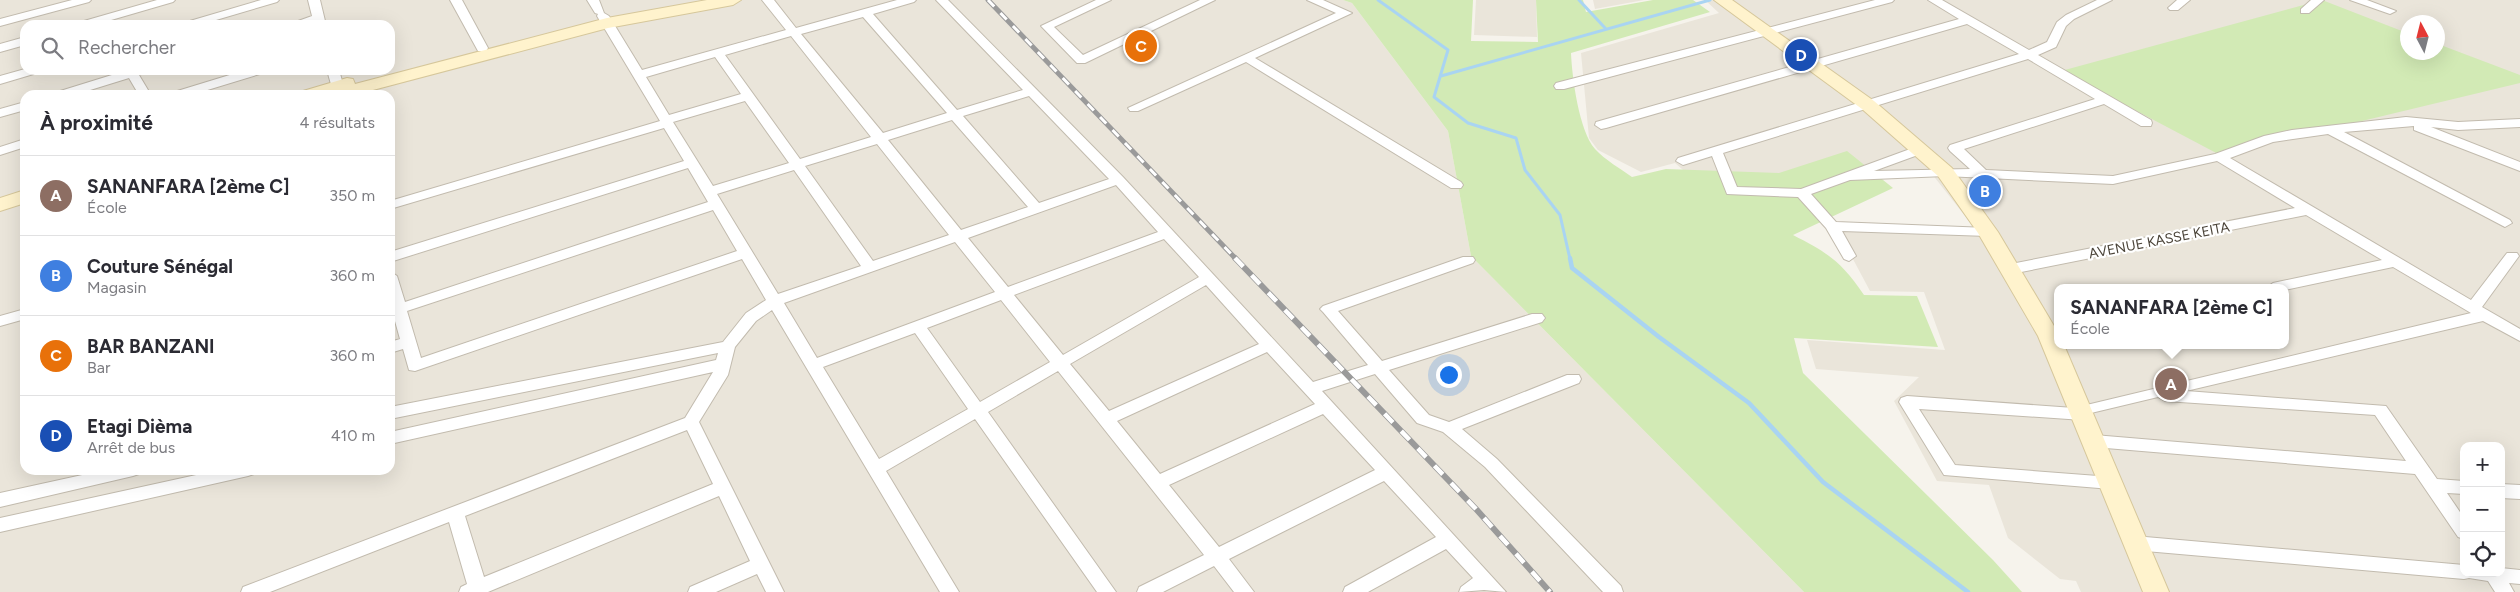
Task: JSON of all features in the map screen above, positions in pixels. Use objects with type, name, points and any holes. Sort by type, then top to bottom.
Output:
[{"type":"main road","points":[[395,72],[603,17],[689,0]]},
{"type":"main road","points":[[395,73],[603,17],[733,0]]},
{"type":"main road","points":[[1722,0],[1868,105],[1921,148],[1945,172],[1988,232],[2053,335]]},
{"type":"main road","points":[[337,88],[384,75]]},
{"type":"main road","points":[[337,88],[386,75]]},
{"type":"main road","points":[[0,196],[20,190]]},
{"type":"main road","points":[[0,204],[20,198]]},
{"type":"main road","points":[[2058,349],[2134,542],[2156,592]]},
{"type":"street","points":[[0,23],[85,0]]},
{"type":"street","points":[[99,20],[169,0]]},
{"type":"street","points":[[204,20],[273,0]]},
{"type":"street","points":[[314,0],[319,20]]},
{"type":"street","points":[[456,0],[482,48]]},
{"type":"street","points":[[593,0],[950,592]]},
{"type":"street","points":[[768,0],[1245,592]]},
{"type":"street","points":[[638,74],[910,0]]},
{"type":"street","points":[[942,0],[1168,233],[1491,586],[1468,592]]},
{"type":"street","points":[[1105,0],[1047,26],[1081,60],[1209,0]]},
{"type":"street","points":[[1134,108],[1346,13],[1313,0]]},
{"type":"street","points":[[1560,86],[1888,0]]},
{"type":"street","points":[[1934,0],[2146,122]]},
{"type":"street","points":[[1684,161],[2029,55],[2052,44],[2061,24],[2070,17],[2106,0]]},
{"type":"street","points":[[2174,8],[2184,0]]},
{"type":"street","points":[[2305,12],[2318,0]]},
{"type":"street","points":[[2356,0],[2390,11]]},
{"type":"street","points":[[865,12],[1037,209]]},
{"type":"street","points":[[1601,126],[1968,20]]},
{"type":"street","points":[[0,48],[20,42]]},
{"type":"street","points":[[718,53],[870,268]]},
{"type":"street","points":[[1247,58],[1456,185]]},
{"type":"street","points":[[0,80],[20,74]]},
{"type":"street","points":[[77,90],[128,75]]},
{"type":"street","points":[[139,75],[143,90]]},
{"type":"street","points":[[194,90],[242,75]]},
{"type":"street","points":[[399,309],[713,198],[797,164],[1031,91]]},
{"type":"street","points":[[395,203],[748,96]]},
{"type":"street","points":[[1984,175],[1955,148],[2106,99]]},
{"type":"street","points":[[0,113],[20,107]]},
{"type":"street","points":[[1847,176],[1945,172],[2113,180],[2219,157],[2269,139],[2406,121],[2458,126],[2519,124]]},
{"type":"street","points":[[2406,121],[2520,167]]},
{"type":"street","points":[[2332,131],[2505,223]]},
{"type":"street","points":[[0,151],[20,145]]},
{"type":"street","points":[[1716,151],[1732,191],[1802,193],[1921,148]]},
{"type":"street","points":[[2219,157],[2520,336]]},
{"type":"street","points":[[395,255],[691,163]]},
{"type":"street","points":[[250,592],[691,422],[720,375],[728,346],[751,317],[775,301],[1118,180]]},
{"type":"street","points":[[1802,193],[1832,226],[1849,256]]},
{"type":"street","name":"AVENUE KASSE KEITA","points":[[2011,269],[2308,210]]},
{"type":"street","points":[[1832,226],[1988,232]]},
{"type":"street","points":[[813,365],[1168,233]]},
{"type":"street","points":[[395,294],[415,366],[746,252]]},
{"type":"street","points":[[2111,483],[1950,471],[1907,402],[2082,412],[2479,312],[2512,256]]},
{"type":"street","points":[[1468,260],[1328,309],[1423,419],[1448,428],[1491,463],[1614,591]]},
{"type":"street","points":[[2289,285],[2394,262]]},
{"type":"street","points":[[876,469],[1208,278]]},
{"type":"street","points":[[0,321],[20,315]]},
{"type":"street","points":[[1310,389],[1537,318]]},
{"type":"street","points":[[918,326],[1107,592]]},
{"type":"street","points":[[395,346],[408,342]]},
{"type":"street","points":[[1106,419],[1270,345]]},
{"type":"street","points":[[395,412],[728,346]]},
{"type":"street","points":[[395,437],[723,364]]},
{"type":"street","points":[[1448,428],[1573,379]]},
{"type":"street","points":[[2150,394],[2380,410],[2460,526]]},
{"type":"street","points":[[1157,483],[1326,406]]},
{"type":"street","points":[[691,422],[775,592]]},
{"type":"street","points":[[2094,441],[2420,468]]},
{"type":"street","points":[[1146,592],[1386,472]]},
{"type":"street","points":[[0,500],[111,475]]},
{"type":"street","points":[[0,525],[225,475]]},
{"type":"street","points":[[2431,485],[2460,488]]},
{"type":"street","points":[[455,512],[475,591],[723,487]]},
{"type":"street","points":[[2505,491],[2520,492]]},
{"type":"street","points":[[1352,592],[1448,540]]},
{"type":"street","points":[[2134,542],[2460,572]]},
{"type":"street","points":[[697,592],[761,564]]},
{"type":"street","points":[[2505,576],[2520,577]]},
{"type":"street","points":[[2490,577],[2505,592]]},
{"type":"shaded area","points":[[0,0],[1343,0],[1352,3],[1448,131],[1471,256],[1804,592],[0,592]]},
{"type":"shaded area","points":[[1476,0],[1536,0],[1537,37],[1474,35]]},
{"type":"shaded area","points":[[1593,0],[1644,0],[1595,9]]},
{"type":"shaded area","points":[[1705,0],[2520,0],[2520,592],[2081,592],[2076,581],[2060,579],[2008,538],[1989,485],[1937,481],[1894,401],[1919,377],[1816,369],[1807,340],[1945,350],[1924,292],[1870,291],[1838,231],[1980,235],[1928,169],[1893,171],[1850,168],[1703,187],[1675,163],[1641,172],[1598,150],[1589,138],[1581,53],[1719,13]]},
{"type":"green space","points":[[1343,0],[1473,0],[1471,41],[1538,42],[1536,0],[1583,0],[1586,12],[1653,0],[1693,0],[1710,12],[1571,53],[1577,103],[1589,141],[1603,157],[1632,177],[1666,169],[1779,173],[1847,151],[1893,188],[1793,235],[1816,247],[1833,259],[1856,283],[1864,295],[1917,296],[1938,347],[1794,338],[1803,373],[1993,560],[2022,592],[1804,592],[1471,256],[1448,131],[1352,3]]},
{"type":"green space","points":[[2322,0],[2400,30],[2400,60],[2445,60],[2445,47],[2520,75],[2520,83],[2220,155],[2061,71]]},
{"type":"waterway","points":[[1378,0],[1448,50],[1434,97],[1468,123],[1516,138],[1525,170],[1560,215],[1570,259]]},
{"type":"waterway","points":[[1579,0],[1606,29]]},
{"type":"waterway","points":[[1441,76],[1710,0]]},
{"type":"waterway","points":[[1570,258],[1572,268],[1659,337],[1749,403],[1823,482],[1968,592]]},
{"type":"railway","points":[[988,0],[1236,259]]},
{"type":"railway","points":[[1235,258],[1476,509],[1550,592]]},
{"type":"place","name":"BAR BANZANI","points":[[1141,46]]},
{"type":"place","name":"Etagi Dièma","points":[[1801,55]]},
{"type":"place","name":"Couture Sénégal","points":[[1985,191]]},
{"type":"place","name":"SANANFARA [2ème C]","points":[[2171,384]]}]
